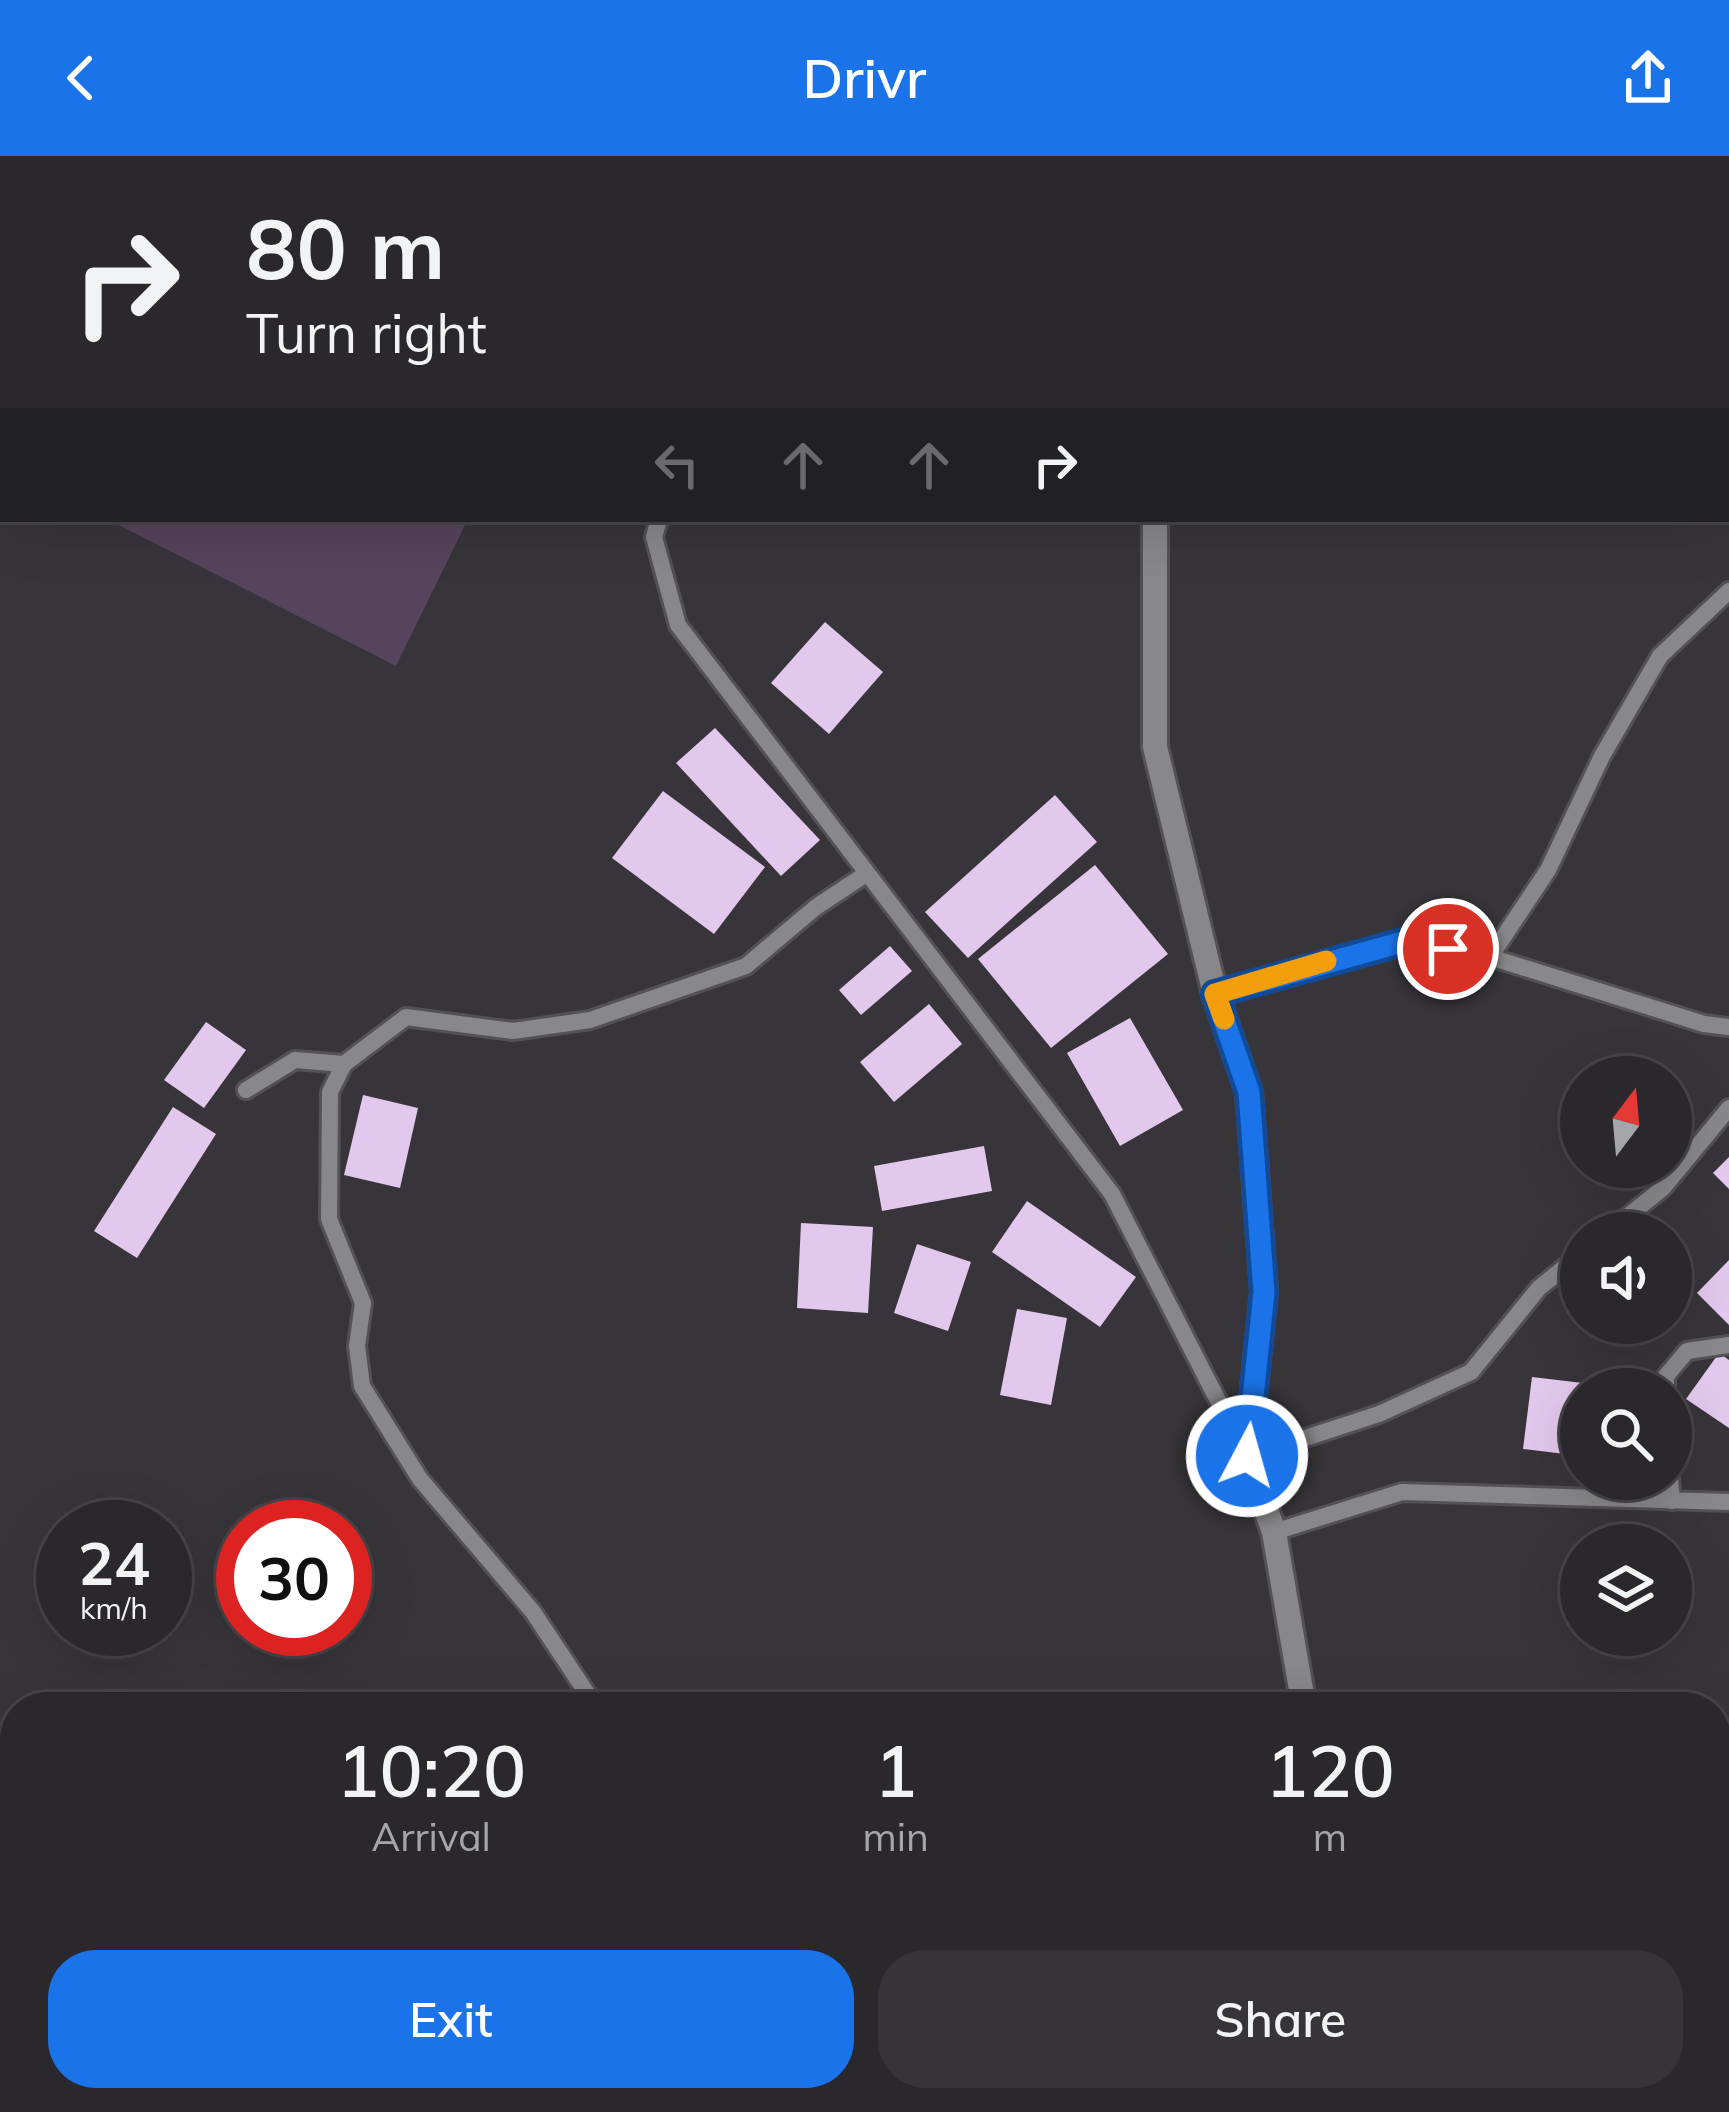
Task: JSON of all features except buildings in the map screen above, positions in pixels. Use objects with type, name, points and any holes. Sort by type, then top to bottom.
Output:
[{"type":"street","points":[[1155,522],[1155,747],[1215,994],[1249,1092],[1264,1292],[1247,1456],[1274,1532],[1301,1692]]},
{"type":"lane","points":[[658,522],[654,537],[678,626],[1112,1194],[1247,1456],[1379,1414],[1471,1372],[1539,1288],[1560,1271]]},
{"type":"lane","points":[[1490,957],[1548,870],[1602,756],[1660,656],[1729,591]]},
{"type":"lane","points":[[586,1692],[533,1612],[420,1479],[362,1386],[357,1346],[363,1304],[329,1219],[330,1092],[344,1064],[406,1017],[513,1031],[590,1020],[746,966],[816,907],[866,874]]},
{"type":"lane","points":[[1215,994],[1406,941],[1490,957],[1645,1007],[1729,1027]]},
{"type":"lane","points":[[246,1090],[295,1060],[344,1064]]},
{"type":"lane","points":[[1633,1212],[1663,1188],[1729,1108]]},
{"type":"lane","points":[[1673,1368],[1687,1351],[1729,1345]]},
{"type":"lane","points":[[1274,1532],[1402,1492],[1729,1502]]},
{"type":"shaded area","points":[[113,522],[467,522],[396,666]]},
{"type":"slow traffic","points":[[1224,1019],[1215,994],[1326,961]]},
{"type":"route","points":[[1247,1456],[1264,1292],[1249,1092],[1215,994],[1406,941],[1448,949]]}]
